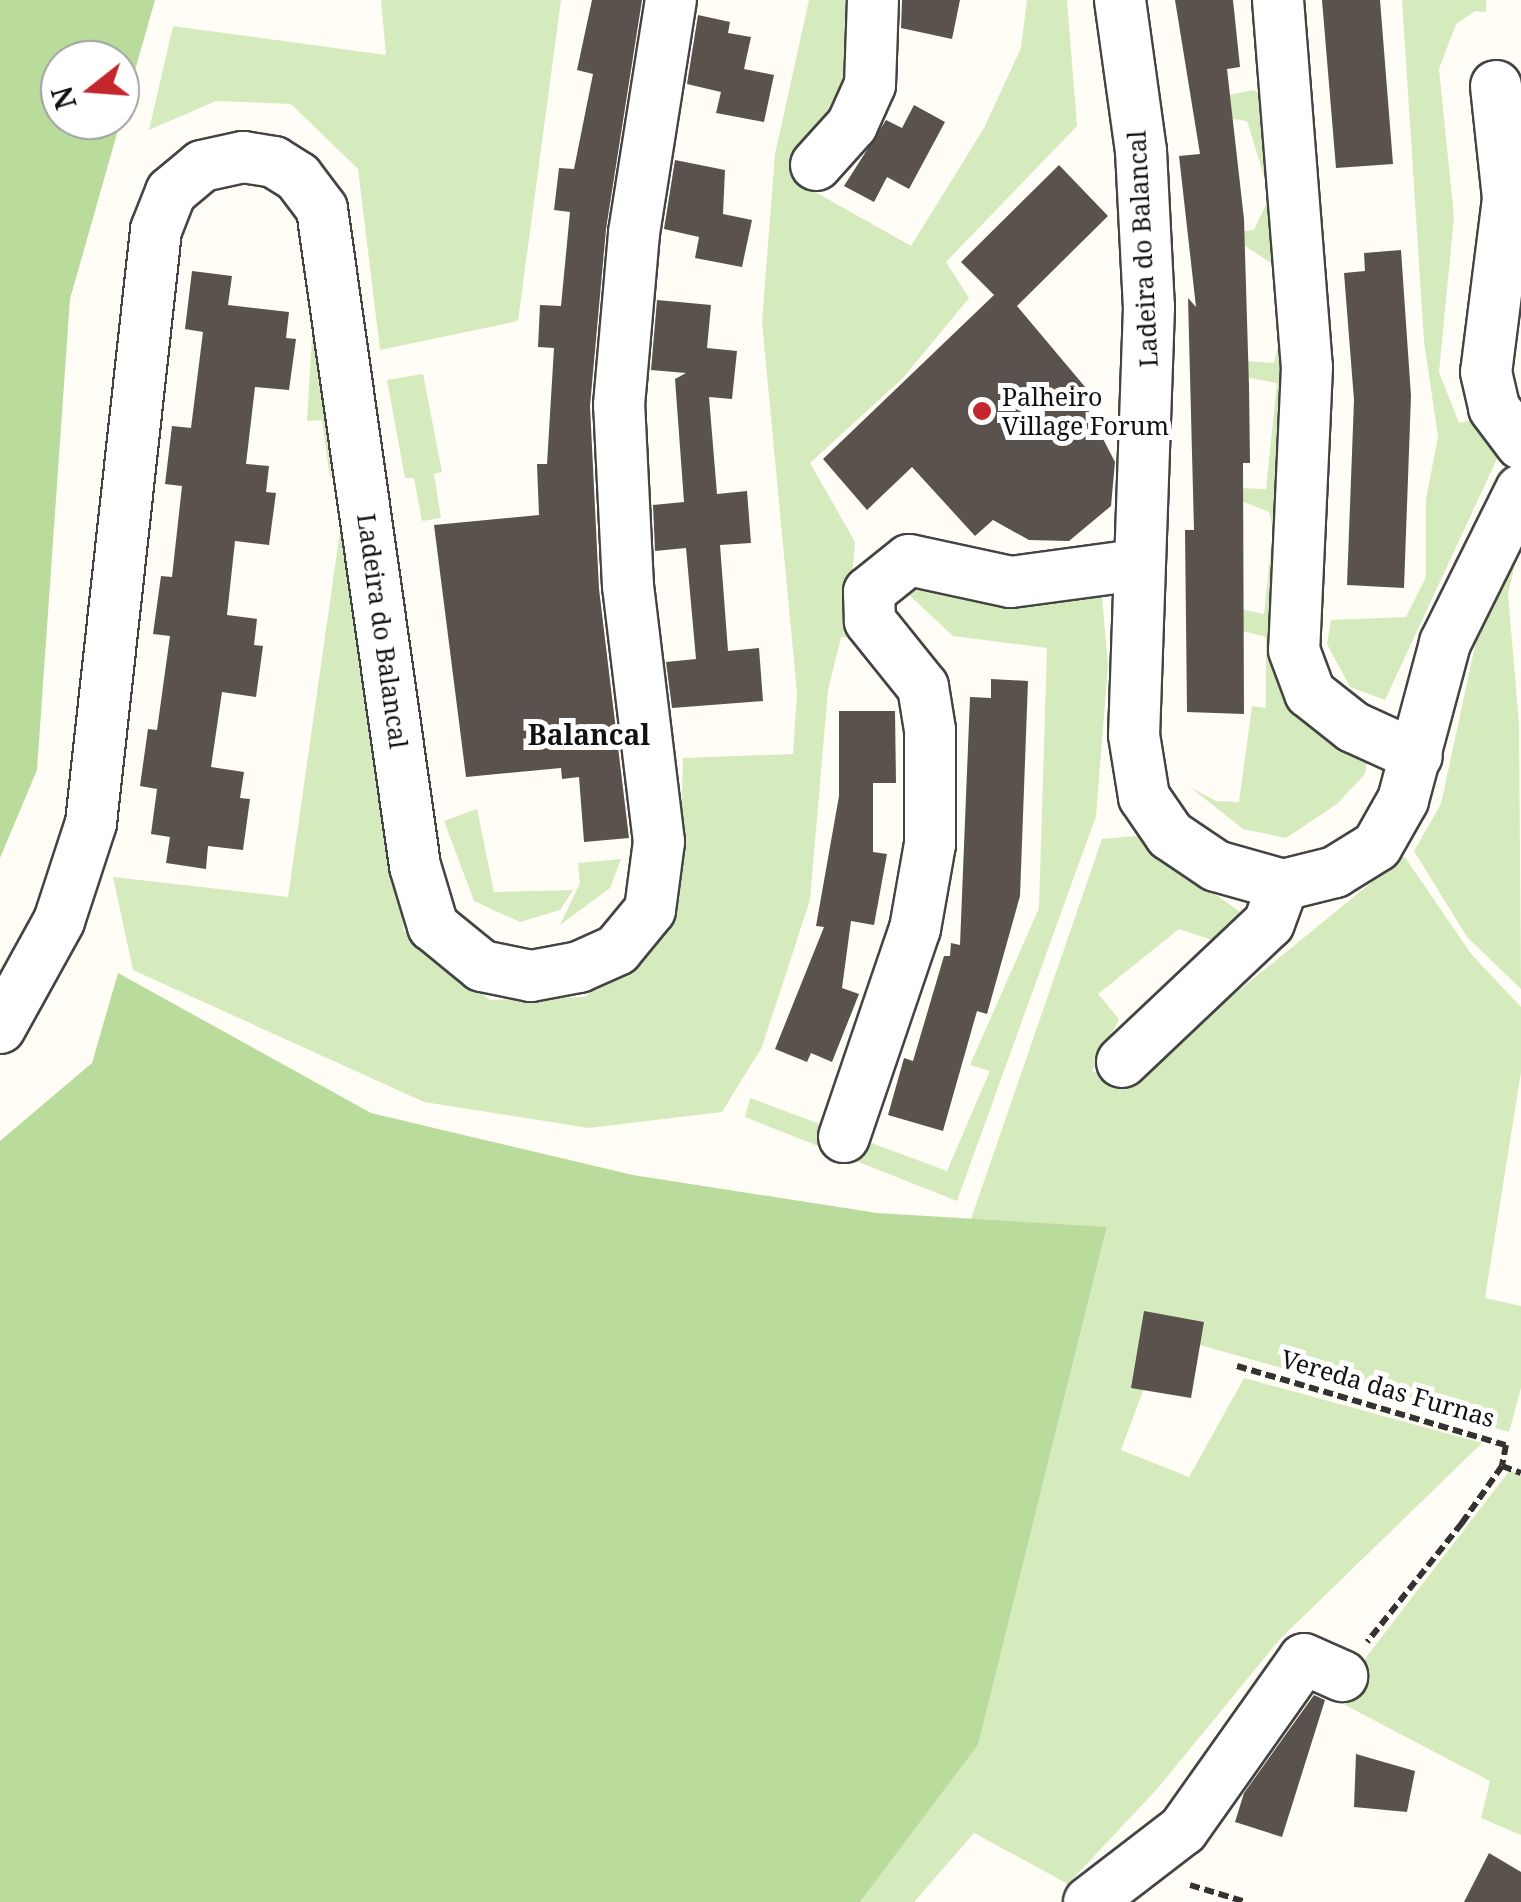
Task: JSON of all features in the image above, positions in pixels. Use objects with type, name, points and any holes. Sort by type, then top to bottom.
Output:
[{"type":"street","name":"Ladeira do Balancal","points":[[0,1028],[59,920],[91,822],[112,676],[156,230],[171,192],[202,166],[243,157],[274,162],[298,178],[322,209],[415,866],[432,926],[482,966],[531,976],[580,967],[617,950],[650,910],[659,842],[628,586],[620,405],[634,233],[672,0]]},
{"type":"street","points":[[816,164],[852,125],[870,86],[873,0]]},
{"type":"street","name":"Ladeira do Balancal","points":[[1120,0],[1141,151],[1149,307],[1148,439],[1136,565],[1134,735],[1144,798],[1170,835],[1216,866],[1283,885]]},
{"type":"street","points":[[1278,0],[1307,367],[1294,650],[1310,693],[1353,727],[1417,756]]},
{"type":"street","points":[[1496,86],[1508,199],[1486,372],[1494,408],[1521,444]]},
{"type":"street","points":[[1122,1062],[1269,923],[1283,885],[1334,872],[1377,846],[1403,800],[1446,643],[1521,490]]},
{"type":"street","points":[[844,1137],[916,929],[930,844],[930,730],[924,687],[870,622],[869,592],[909,560],[1011,582],[1136,565]]},
{"type":"street","points":[[1088,1902],[1183,1830],[1304,1660],[1342,1676]]},
{"type":"path","name":"Vereda das Furnas","points":[[1237,1366],[1489,1436],[1506,1445],[1502,1466],[1342,1676]]},
{"type":"path","name":"Vereda das Furnas","points":[[1502,1466],[1521,1473]]},
{"type":"green space","points":[[0,0],[155,0],[140,53],[140,40],[40,40],[40,140],[115,140],[70,299],[37,770],[0,858]]},
{"type":"green space","points":[[381,0],[561,0],[518,321],[380,350],[358,169],[291,104],[216,101],[149,130],[173,26],[386,55]]},
{"type":"green space","points":[[809,0],[850,0],[847,81],[830,116],[799,142],[794,180],[911,246],[984,128],[1021,48],[1027,0],[1067,0],[1077,126],[946,262],[969,298],[903,378],[810,463],[855,542],[852,578],[875,640],[841,637],[828,690],[810,900],[762,1047],[722,1112],[589,1128],[424,1102],[133,970],[113,877],[288,897],[342,517],[404,931],[490,1000],[585,997],[651,937],[680,873],[683,758],[793,754],[797,693],[762,322],[775,154]]},
{"type":"green space","points":[[1402,0],[1486,0],[1486,12],[1475,11],[1456,24],[1439,69],[1454,217],[1439,372],[1459,423],[1487,417],[1502,448],[1385,700],[1350,687],[1327,644],[1331,620],[1406,617],[1426,577],[1426,499],[1438,437],[1424,341]]},
{"type":"green space","points":[[1252,90],[1279,100],[1291,607],[1368,754],[1365,774],[1337,804],[1286,838],[1243,829],[1190,787],[1216,801],[1239,802],[1252,706],[1266,708],[1266,637],[1228,627],[1231,607],[1264,614],[1273,530],[1269,512],[1239,500],[1238,488],[1266,489],[1277,383],[1245,377],[1246,361],[1274,363],[1281,333],[1279,268],[1245,246],[1224,244],[1228,233],[1254,230],[1270,196],[1247,121],[1206,115],[1203,101]]},
{"type":"green space","points":[[315,287],[338,453],[330,478],[322,420],[307,421]]},
{"type":"green space","points":[[423,374],[442,472],[434,474],[441,518],[422,521],[414,478],[405,478],[387,380]]},
{"type":"green space","points":[[1521,538],[1508,594],[1519,724],[1521,989],[1467,937],[1414,851],[1441,804],[1476,641]]},
{"type":"green space","points":[[908,570],[1101,586],[1108,665],[1096,816],[957,1201],[745,1117],[750,1098],[947,1171],[990,1071],[970,1065],[1039,908],[1047,648],[953,636],[907,593]]},
{"type":"green space","points":[[477,809],[494,892],[573,890],[560,910],[520,922],[474,901],[444,821]]},
{"type":"green space","points":[[1146,835],[1177,868],[1239,911],[1240,925],[1218,942],[1179,929],[1098,994],[1119,1019],[1092,1071],[1124,1087],[1166,1040],[1237,992],[1404,856],[1472,955],[1521,1007],[1521,1072],[1485,1298],[1521,1306],[1521,1388],[1509,1432],[1164,1335],[1121,1450],[1189,1477],[1244,1378],[1482,1443],[1280,1639],[1157,1789],[1068,1884],[974,1833],[914,1902],[860,1902],[978,1745],[1107,1228],[971,1219],[1102,839]]},
{"type":"green space","points":[[621,859],[610,888],[560,925],[580,883],[578,863]]},
{"type":"green space","points":[[118,973],[371,1113],[633,1175],[877,1213],[1107,1227],[978,1745],[860,1902],[0,1902],[0,1141],[92,1063]]},
{"type":"green space","points":[[1510,1470],[1521,1475],[1521,1835],[1481,1818],[1490,1781],[1345,1705],[1367,1656]]},
{"type":"building","points":[[592,0],[642,0],[606,229],[590,406],[599,589],[629,838],[584,842],[579,777],[562,779],[561,768],[466,777],[434,525],[539,515],[537,464],[547,464],[554,348],[538,347],[540,305],[561,306],[570,212],[554,210],[559,168],[574,169],[593,74],[577,70]]},
{"type":"building","points":[[902,0],[960,0],[952,39],[901,28]]},
{"type":"building","points":[[1175,0],[1233,0],[1240,67],[1227,69],[1244,219],[1249,386],[1250,463],[1243,463],[1244,714],[1187,712],[1185,530],[1194,530],[1188,298],[1196,307],[1179,156],[1200,154]]},
{"type":"building","points":[[1322,0],[1380,0],[1393,164],[1336,168]]},
{"type":"building","points":[[698,15],[730,22],[728,33],[751,37],[744,69],[774,75],[764,122],[716,113],[721,92],[687,84]]},
{"type":"building","points":[[914,105],[945,122],[909,189],[887,177],[874,202],[844,186],[886,120],[902,128]]},
{"type":"building","points":[[675,160],[725,170],[723,214],[752,220],[742,267],[695,258],[699,237],[664,229]]},
{"type":"building","name":"Palheiro Village Forum","points":[[1059,165],[1108,216],[1017,306],[1091,394],[1084,402],[1115,462],[1111,506],[1069,541],[1029,540],[993,520],[975,536],[912,467],[867,510],[823,459],[994,295],[961,262]]},
{"type":"building","points":[[1401,250],[1411,396],[1404,588],[1347,585],[1354,400],[1344,273],[1365,271],[1364,253]]},
{"type":"building","points":[[192,271],[232,276],[228,305],[289,312],[286,338],[296,339],[289,390],[255,387],[246,464],[269,466],[266,492],[276,493],[269,545],[235,541],[227,615],[257,619],[254,645],[263,646],[256,697],[222,692],[211,767],[244,772],[240,798],[250,799],[243,850],[208,846],[206,869],[166,863],[170,837],[151,834],[157,789],[140,786],[148,729],[157,730],[170,636],[153,634],[161,576],[172,577],[182,486],[165,484],[172,426],[191,428],[203,332],[185,329]]},
{"type":"building","points":[[657,300],[711,305],[707,348],[737,351],[732,399],[709,397],[717,494],[747,491],[751,543],[720,545],[728,651],[759,648],[763,701],[672,708],[666,662],[696,659],[686,548],[655,551],[653,505],[684,502],[675,379],[686,373],[651,370]]},
{"type":"building","points":[[991,679],[1028,681],[1020,896],[987,1014],[977,1011],[943,1131],[888,1115],[904,1058],[913,1061],[944,956],[950,956],[951,943],[960,945],[970,697],[991,698]]},
{"type":"building","points":[[839,711],[895,711],[896,783],[873,783],[873,852],[887,854],[874,925],[851,921],[842,988],[859,994],[832,1062],[811,1053],[807,1062],[775,1049],[824,927],[816,926],[839,796]]},
{"type":"building","points":[[1144,1311],[1204,1322],[1191,1398],[1131,1388]]},
{"type":"building","points":[[1314,1695],[1325,1700],[1282,1837],[1235,1822],[1244,1793]]},
{"type":"building","points":[[1356,1754],[1415,1771],[1407,1812],[1354,1807]]},
{"type":"building","points":[[1489,1853],[1521,1872],[1521,1902],[1464,1902]]},
{"type":"place","name":"Palheiro Village Forum","points":[[982,411]]},
{"type":"district","name":"Balancal","points":[[589,734]]}]
